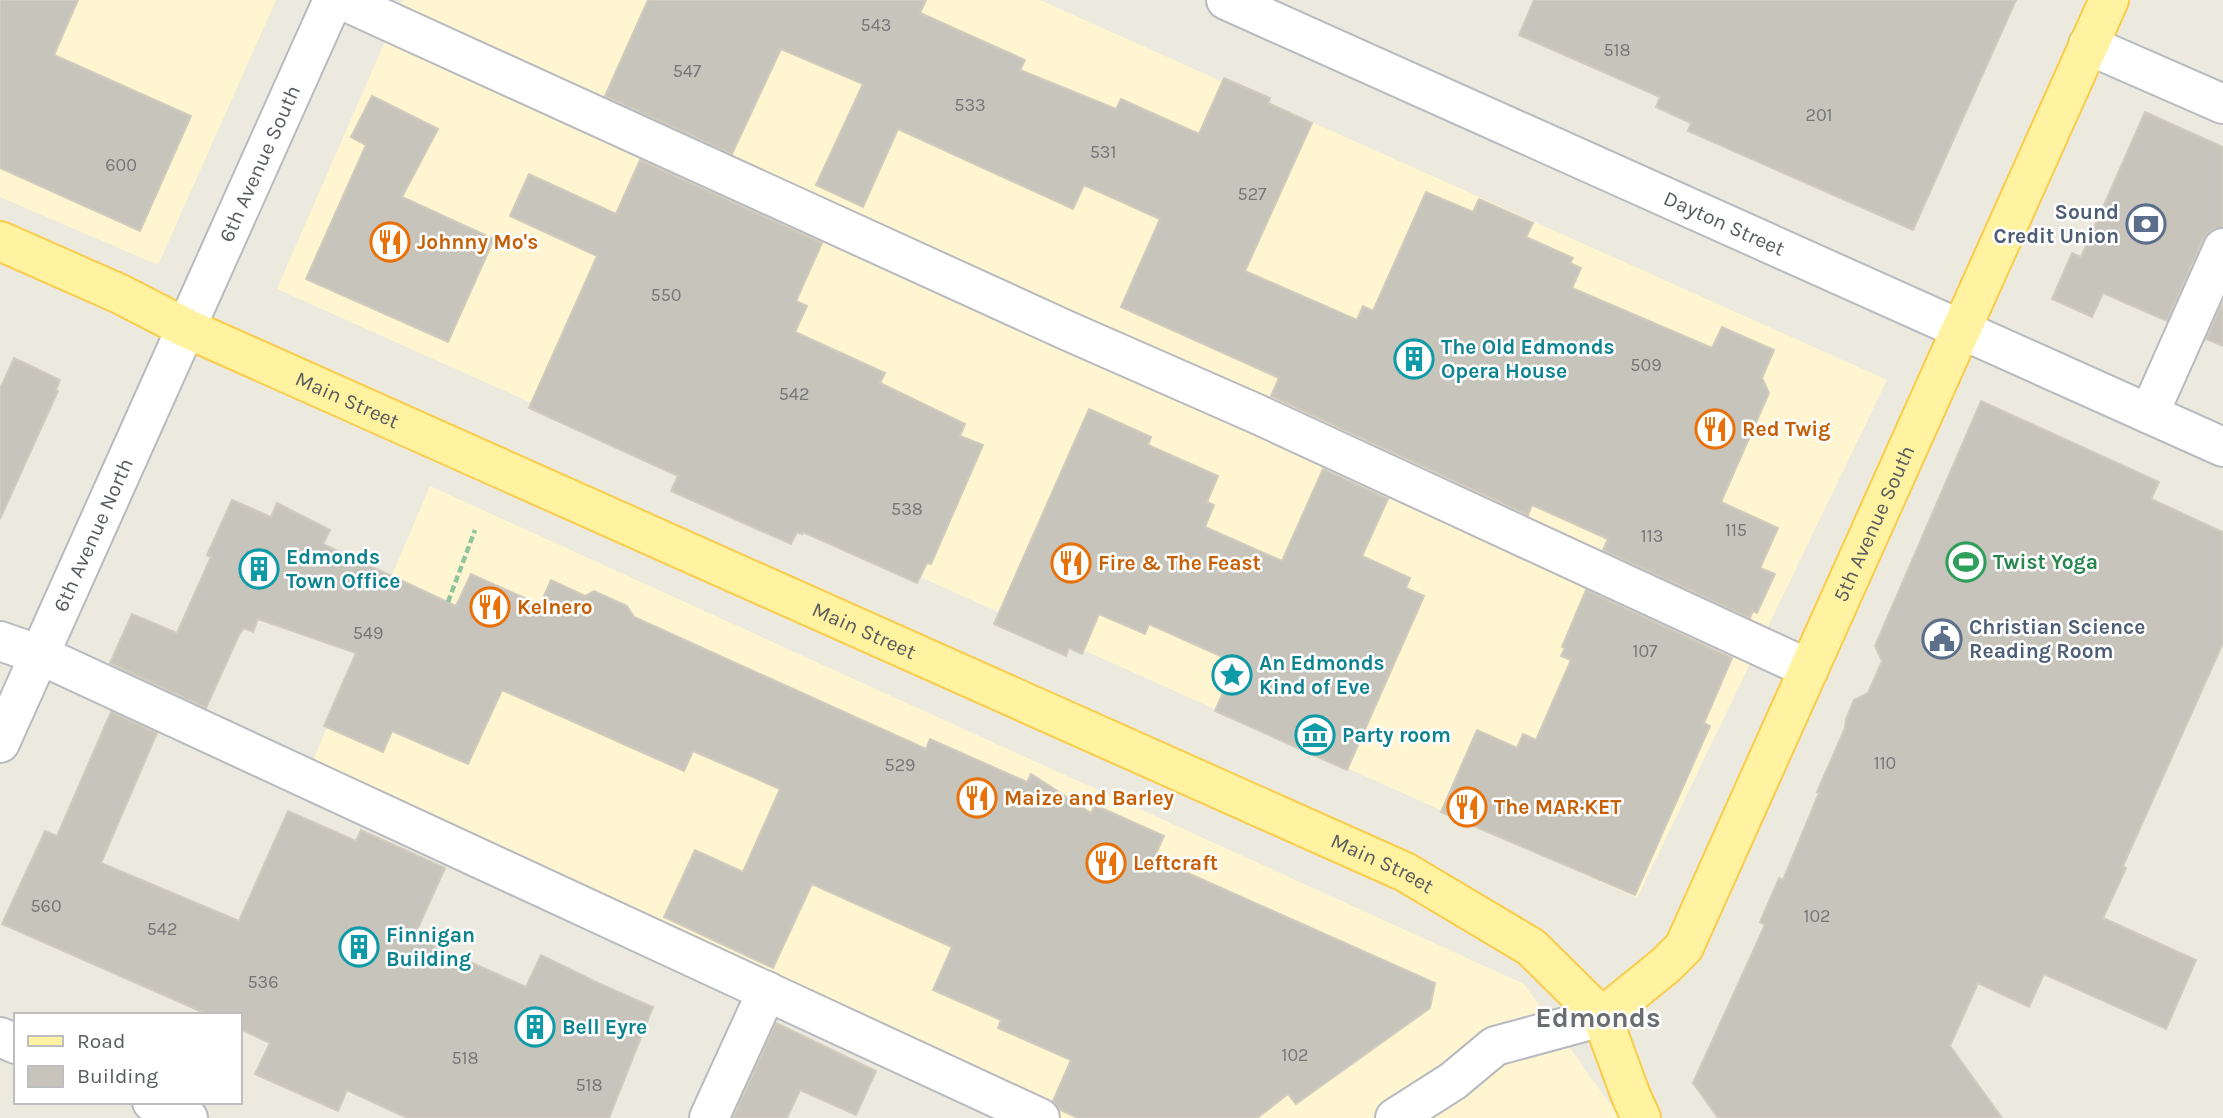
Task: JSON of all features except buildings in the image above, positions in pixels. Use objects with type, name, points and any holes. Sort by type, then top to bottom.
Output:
[{"type":"main road","name":"5th Avenue South","points":[[1602,1017],[1684,947],[2109,0]]},
{"type":"main road","name":"Main Street","points":[[0,241],[186,328],[1405,872],[1531,947],[1602,1017],[1631,1097],[1642,1118]]},
{"type":"street","name":"6th Avenue South","points":[[186,328],[333,0]]},
{"type":"street","points":[[342,0],[1068,331],[1257,414],[1809,669]]},
{"type":"street","name":"Dayton Street","points":[[1226,0],[2223,447]]},
{"type":"street","points":[[2088,45],[2223,104]]},
{"type":"street","points":[[2149,414],[2223,248]]},
{"type":"street","name":"6th Avenue North","points":[[0,743],[186,328]]},
{"type":"street","points":[[0,641],[40,655],[1040,1118]]},
{"type":"street","points":[[709,1118],[767,992]]},
{"type":"street","points":[[1395,1118],[1453,1081],[1495,1046],[1602,1017]]},
{"type":"street","points":[[156,1104],[188,1118]]},
{"type":"path","points":[[447,602],[475,530]]},
{"type":"shaded area","points":[[0,0],[276,0],[158,265],[0,197]]},
{"type":"shaded area","points":[[403,0],[1040,0],[1887,380],[1637,898],[277,289]]},
{"type":"shaded area","points":[[430,486],[1524,984],[1620,1118],[1019,1118],[300,791]]},
{"type":"place","name":"Sound Credit Union","points":[[2146,224]]},
{"type":"place","name":"Johnny Mo's","points":[[390,242]]},
{"type":"place","name":"The Old Edmonds Opera House","points":[[1414,359]]},
{"type":"place","name":"Red Twig","points":[[1715,429]]},
{"type":"place","name":"Twist Yoga","points":[[1966,562]]},
{"type":"place","name":"Fire & The Feast","points":[[1071,563]]},
{"type":"place","name":"Edmonds Town Office","points":[[259,569]]},
{"type":"place","name":"Kelnero","points":[[490,607]]},
{"type":"place","name":"Christian Science Reading Room","points":[[1942,639]]},
{"type":"place","name":"An Edmonds Kind of Eve","points":[[1232,675]]},
{"type":"place","name":"Party room","points":[[1315,735]]},
{"type":"place","name":"Maize and Barley","points":[[977,798]]},
{"type":"place","name":"The MAR·KET","points":[[1467,807]]},
{"type":"place","name":"Leftcraft","points":[[1106,863]]},
{"type":"place","name":"Finnigan Building","points":[[359,947]]},
{"type":"place","name":"Bell Eyre","points":[[535,1027]]},
{"type":"district","name":"Edmonds","points":[[1598,1017]]}]
